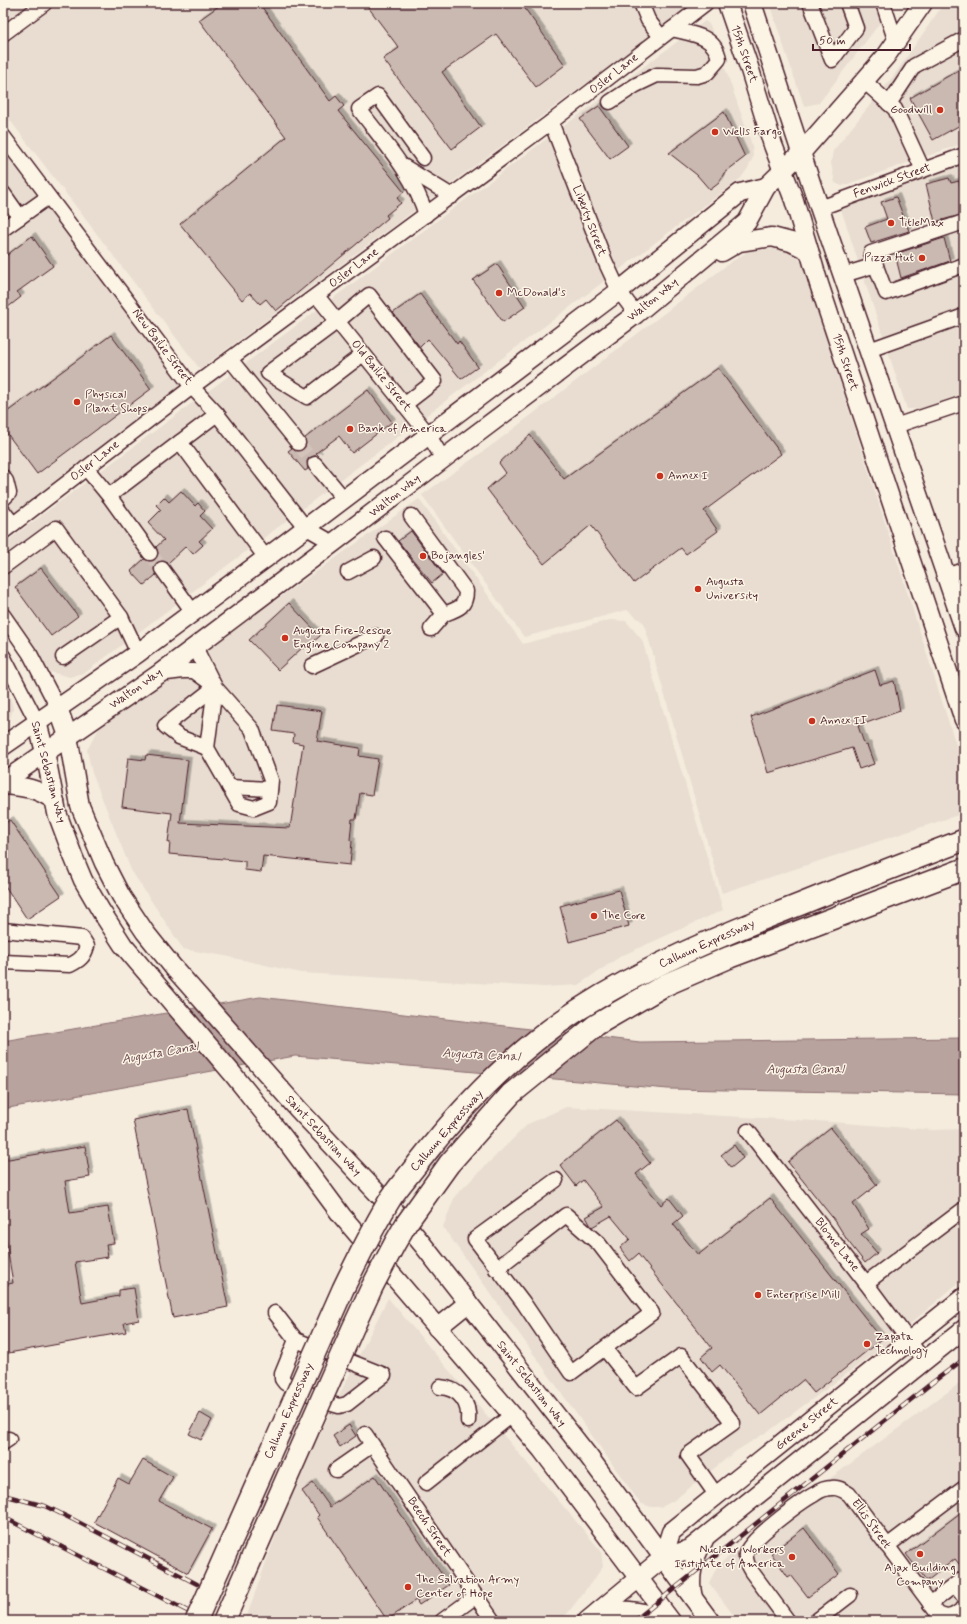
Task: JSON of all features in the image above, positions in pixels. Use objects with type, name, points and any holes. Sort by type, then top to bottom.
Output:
[{"type":"highway","name":"Calhoun Expressway","points":[[196,1621],[343,1289],[363,1248],[392,1197],[434,1143],[465,1107],[524,1051],[578,1010],[652,968],[732,931],[964,840]]},
{"type":"highway","name":"Calhoun Expressway","points":[[224,1621],[353,1328],[372,1287],[406,1224],[449,1164],[511,1094],[596,1025],[665,985],[730,957],[964,869]]},
{"type":"main road","name":"15th Street","points":[[727,3],[964,720]]},
{"type":"main road","name":"15th Street","points":[[752,3],[801,153],[964,628]]},
{"type":"main road","name":"Walton Way","points":[[3,782],[159,674],[333,544],[636,314],[747,222],[766,187],[801,153],[886,56],[923,3]]},
{"type":"main road","points":[[3,746],[138,653],[240,578],[305,527],[619,291],[740,193],[766,187]]},
{"type":"main road","points":[[682,276],[739,242],[772,237],[791,242],[809,251]]},
{"type":"main road","points":[[240,578],[257,601]]},
{"type":"main road","name":"Saint Sebastian Way","points":[[58,708],[68,736],[80,806],[104,863],[121,896],[145,932],[173,967],[298,1109],[400,1217],[423,1245],[589,1457],[710,1621]]},
{"type":"main road","name":"Saint Sebastian Way","points":[[37,722],[45,752],[56,807],[83,880],[123,945],[284,1138],[342,1216],[542,1450],[671,1621]]},
{"type":"main road","points":[[3,785],[27,787],[47,796],[56,807]]},
{"type":"main road","name":"Greene Street","points":[[663,1558],[671,1532],[964,1297]]},
{"type":"main road","points":[[437,1328],[468,1303]]},
{"type":"main road","name":"Greene Street","points":[[593,1616],[663,1558],[690,1549],[964,1330]]},
{"type":"main road","points":[[693,1598],[690,1587],[693,1562],[705,1538],[711,1532]]},
{"type":"main road","points":[[593,1616],[633,1610],[666,1621]]},
{"type":"street","points":[[4,30],[45,3]]},
{"type":"street","points":[[610,102],[636,85],[657,75],[697,76],[707,73],[718,59],[718,53],[712,42],[698,36],[667,33],[648,20],[641,3]]},
{"type":"street","name":"Osler Lane","points":[[8,528],[192,387],[452,196],[706,3]]},
{"type":"street","points":[[810,3],[832,60],[856,28],[847,3]]},
{"type":"street","points":[[883,3],[896,42]]},
{"type":"street","points":[[889,104],[914,66],[964,39]]},
{"type":"street","points":[[864,81],[894,109],[922,170]]},
{"type":"street","points":[[422,158],[378,96],[359,109],[401,164],[422,202],[426,215]]},
{"type":"street","name":"Liberty Street","points":[[551,122],[605,262],[619,291],[636,314]]},
{"type":"street","name":"New Bailie Street","points":[[3,136],[192,387],[217,414],[305,527],[333,544]]},
{"type":"street","points":[[389,150],[407,136]]},
{"type":"street","name":"Fenwick Street","points":[[820,208],[964,155]]},
{"type":"street","points":[[401,164],[452,196]]},
{"type":"street","points":[[3,193],[20,217]]},
{"type":"street","points":[[3,229],[48,197]]},
{"type":"street","points":[[964,222],[871,253],[886,293],[964,265]]},
{"type":"street","points":[[843,275],[876,265]]},
{"type":"street","points":[[252,386],[338,321],[369,295],[435,381],[404,405]]},
{"type":"street","name":"Old Bailie Street","points":[[317,296],[428,434],[443,459]]},
{"type":"street","points":[[869,350],[964,316]]},
{"type":"street","points":[[268,374],[307,397],[363,354]]},
{"type":"street","points":[[230,359],[298,443]]},
{"type":"street","points":[[895,426],[964,403]]},
{"type":"street","points":[[109,496],[217,414]]},
{"type":"street","points":[[180,442],[266,558]]},
{"type":"street","points":[[315,464],[344,499]]},
{"type":"street","points":[[86,468],[109,496],[150,553]]},
{"type":"street","points":[[3,477],[6,481],[9,494],[3,499]]},
{"type":"street","points":[[3,511],[8,528]]},
{"type":"street","points":[[411,516],[466,591],[466,600],[461,607],[444,614],[431,629]]},
{"type":"street","points":[[3,567],[56,528],[121,617],[138,653]]},
{"type":"street","points":[[385,538],[444,614]]},
{"type":"street","points":[[348,572],[374,558]]},
{"type":"street","points":[[162,569],[193,612]]},
{"type":"street","points":[[946,576],[964,570]]},
{"type":"street","name":"Saint Sebastian Way","points":[[3,616],[30,654],[58,708]]},
{"type":"street","points":[[63,657],[121,617]]},
{"type":"street","points":[[312,666],[376,636]]},
{"type":"street","points":[[159,674],[183,670],[194,671],[215,687],[252,729],[271,780],[268,802],[254,808],[239,804],[207,748],[215,687],[195,647]]},
{"type":"street","name":"Saint Sebastian Way","points":[[3,656],[37,722]]},
{"type":"street","points":[[207,748],[179,737],[165,726],[215,687]]},
{"type":"street","points":[[229,787],[270,789]]},
{"type":"street","points":[[3,930],[82,938],[87,946],[84,955],[79,961],[70,965],[3,962]]},
{"type":"street","name":"Blome Lane","points":[[748,1131],[866,1283],[924,1361]]},
{"type":"street","points":[[496,1269],[566,1215],[599,1244],[652,1313],[605,1349],[571,1372],[522,1302],[496,1269],[475,1240],[556,1180]]},
{"type":"street","points":[[866,1283],[964,1208]]},
{"type":"street","points":[[275,1313],[296,1340],[384,1375],[347,1404],[339,1406],[332,1404],[285,1383],[282,1379],[282,1374],[296,1340]]},
{"type":"street","points":[[605,1349],[636,1388],[681,1356],[708,1390],[733,1423],[688,1455],[717,1496]]},
{"type":"street","points":[[440,1387],[447,1387],[454,1390],[461,1396],[468,1408],[468,1421]]},
{"type":"street","points":[[426,1483],[512,1415]]},
{"type":"street","name":"Beech Street","points":[[336,1470],[369,1439],[493,1621]]},
{"type":"street","name":"Ellis Street","points":[[788,1621],[751,1571],[747,1562],[746,1553],[750,1545],[758,1536],[814,1494],[832,1488],[841,1489],[849,1494],[938,1614],[943,1617],[950,1618],[964,1608]]},
{"type":"street","points":[[887,1546],[964,1488]]},
{"type":"street","points":[[930,1604],[959,1582],[964,1597]]},
{"type":"street","points":[[816,1621],[850,1595]]},
{"type":"street","points":[[442,1621],[476,1596]]},
{"type":"shaded area","points":[[3,3],[51,3],[3,38]]},
{"type":"shaded area","points":[[60,3],[695,3],[200,369],[3,111],[3,45]]},
{"type":"shaded area","points":[[769,3],[895,3],[819,103],[804,106]]},
{"type":"shaded area","points":[[944,3],[964,3],[964,143],[842,186],[835,183],[831,163],[833,151],[895,74]]},
{"type":"shaded area","points":[[705,21],[710,25],[752,145],[753,157],[741,178],[86,672],[70,677],[50,672],[3,604],[3,544]]},
{"type":"shaded area","points":[[3,124],[201,389],[3,539]]},
{"type":"shaded area","points":[[964,163],[964,393],[920,409],[907,409],[840,206]]},
{"type":"shaded area","name":"Augusta University","points":[[750,250],[785,250],[799,259],[802,263],[964,770],[964,813],[722,893],[644,623],[627,610],[524,637],[422,495],[495,443],[731,262]]},
{"type":"shaded area","points":[[419,499],[523,644],[610,620],[626,621],[642,640],[723,910],[621,956],[578,985],[544,987],[301,973],[225,956],[183,949],[131,870],[92,773],[87,750],[102,723]]},
{"type":"shaded area","points":[[3,683],[9,692],[13,709],[7,727],[3,730]]},
{"type":"shaded area","points":[[566,1107],[832,1122],[933,1130],[964,1129],[964,1278],[882,1348],[773,1428],[736,1451],[673,1501],[661,1507],[651,1507],[640,1503],[443,1227],[455,1196],[528,1124]]},
{"type":"shaded area","points":[[388,1298],[601,1551],[603,1567],[567,1614],[558,1621],[245,1621],[293,1487]]},
{"type":"shaded area","points":[[964,1380],[964,1621],[738,1621],[709,1583],[718,1565],[828,1480]]},
{"type":"water","name":"Augusta Canal","points":[[260,997],[640,1042],[964,1038],[964,1094],[668,1089],[295,1056],[3,1109],[3,1041]]},
{"type":"building","points":[[223,3],[259,3],[330,101],[336,96],[344,106],[338,111],[404,192],[397,198],[401,203],[386,215],[388,218],[276,311],[266,299],[260,304],[250,293],[242,300],[180,224],[286,137],[199,20]]},
{"type":"building","points":[[365,3],[521,3],[565,65],[536,87],[496,34],[442,72],[481,127],[452,149],[383,59],[399,48]]},
{"type":"building","name":"Goodwill","points":[[964,67],[964,123],[933,140],[910,98]]},
{"type":"building","points":[[599,106],[628,146],[610,159],[580,119]]},
{"type":"building","name":"Wells Fargo","points":[[724,112],[745,157],[724,173],[719,183],[710,190],[697,175],[669,153]]},
{"type":"building","points":[[949,178],[951,183],[959,181],[964,201],[964,214],[935,222],[926,184]]},
{"type":"building","name":"TitleMax","points":[[896,197],[909,231],[871,243],[865,227],[887,219],[881,202]]},
{"type":"building","points":[[32,236],[53,266],[17,292],[21,297],[3,311],[3,258]]},
{"type":"building","name":"Pizza Hut","points":[[944,238],[950,261],[901,278],[895,254]]},
{"type":"building","name":"McDonald's","points":[[497,264],[525,307],[503,322],[473,280]]},
{"type":"building","points":[[420,294],[457,344],[459,341],[478,367],[461,379],[428,339],[420,347],[393,313]]},
{"type":"building","name":"Physical Plant Shops","points":[[111,335],[151,389],[37,474],[3,428],[3,415]]},
{"type":"building","name":"Annex I","points":[[718,368],[781,454],[704,511],[718,531],[686,554],[681,548],[634,583],[591,525],[544,564],[487,489],[506,473],[499,463],[530,435],[564,479]]},
{"type":"building","name":"Bank of America","points":[[368,390],[392,422],[352,453],[339,436],[316,453],[319,456],[309,458],[307,461],[308,469],[305,471],[288,451],[292,448],[295,451],[303,450],[306,446],[305,438]]},
{"type":"building","points":[[181,491],[195,506],[198,503],[205,511],[200,516],[212,529],[199,541],[203,545],[193,554],[186,546],[168,563],[162,561],[157,562],[154,569],[156,575],[144,585],[131,571],[144,559],[150,561],[155,560],[158,553],[156,547],[164,540],[148,523],[161,510],[156,505],[164,497],[169,502]]},
{"type":"building","name":"Bojangles'","points":[[411,531],[443,574],[432,583],[398,541]]},
{"type":"building","points":[[41,568],[78,616],[51,636],[15,587]]},
{"type":"building","name":"Augusta Fire-Rescue Engine Company 2","points":[[289,603],[320,636],[305,649],[303,647],[278,670],[249,640]]},
{"type":"building","name":"Annex II","points":[[875,670],[880,685],[894,681],[900,711],[858,726],[865,746],[867,745],[874,764],[859,769],[852,748],[768,773],[751,717]]},
{"type":"building","points":[[277,705],[322,711],[317,741],[360,748],[359,756],[378,759],[372,795],[360,793],[356,819],[352,819],[350,865],[263,856],[261,872],[245,870],[245,861],[169,854],[170,842],[168,842],[172,813],[122,807],[128,758],[145,760],[146,755],[188,760],[180,823],[290,828],[303,744],[293,742],[294,734],[273,731]]},
{"type":"building","points":[[10,820],[61,896],[27,919],[3,883],[3,825]]},
{"type":"building","name":"The Core","points":[[619,890],[629,926],[569,942],[560,906]]},
{"type":"building","points":[[188,1109],[228,1307],[173,1318],[133,1120]]},
{"type":"building","name":"Enterprise Mill","points":[[616,1120],[650,1163],[636,1174],[661,1205],[669,1198],[683,1216],[673,1224],[698,1255],[770,1198],[882,1339],[814,1393],[803,1380],[760,1415],[720,1365],[712,1372],[701,1357],[712,1348],[638,1254],[630,1261],[620,1248],[630,1239],[611,1216],[592,1227],[591,1226],[586,1217],[604,1207],[583,1180],[576,1186],[560,1165]]},
{"type":"building","points":[[831,1128],[877,1185],[853,1204],[869,1229],[861,1234],[877,1253],[865,1263],[847,1240],[836,1222],[788,1162]]},
{"type":"building","points":[[734,1145],[743,1158],[731,1168],[721,1155]]},
{"type":"building","points":[[85,1146],[90,1177],[65,1181],[70,1213],[108,1207],[114,1243],[106,1244],[108,1257],[75,1262],[82,1303],[119,1296],[119,1290],[134,1288],[139,1320],[124,1323],[126,1332],[3,1354],[3,1285],[13,1283],[3,1223],[3,1160]]},
{"type":"building","points":[[200,1413],[212,1420],[201,1440],[189,1434]]},
{"type":"building","points":[[349,1425],[356,1436],[340,1447],[333,1436]]},
{"type":"building","points":[[143,1460],[173,1477],[159,1501],[212,1529],[188,1573],[94,1522],[118,1478],[129,1484]]},
{"type":"building","points":[[375,1476],[449,1585],[419,1605],[416,1600],[387,1620],[317,1517],[319,1515],[302,1491],[313,1483],[330,1507]]},
{"type":"building","points":[[964,1510],[964,1570],[955,1559],[927,1581],[906,1554]]},
{"type":"building","points":[[804,1528],[839,1574],[808,1597],[791,1575],[788,1577],[771,1553]]},
{"type":"tunnel","points":[[298,443],[315,464]]},
{"type":"tunnel","points":[[150,553],[162,569]]},
{"type":"railway","points":[[634,1621],[933,1382],[964,1359]]},
{"type":"railway","points":[[3,1495],[45,1506],[197,1584]]},
{"type":"railway","points":[[3,1517],[207,1621]]},
{"type":"place","name":"Goodwill","points":[[940,110]]},
{"type":"place","name":"Wells Fargo","points":[[715,132]]},
{"type":"place","name":"TitleMax","points":[[891,223]]},
{"type":"place","name":"Pizza Hut","points":[[922,258]]},
{"type":"place","name":"McDonald's","points":[[499,293]]},
{"type":"place","name":"Physical Plant Shops","points":[[77,402]]},
{"type":"place","name":"Bank of America","points":[[350,429]]},
{"type":"place","name":"Annex I","points":[[660,476]]},
{"type":"place","name":"Bojangles'","points":[[423,556]]},
{"type":"place","name":"Augusta University","points":[[698,589]]},
{"type":"place","name":"Augusta Fire-Rescue Engine Company 2","points":[[285,638]]},
{"type":"place","name":"Annex II","points":[[812,721]]},
{"type":"place","name":"The Core","points":[[594,916]]},
{"type":"place","name":"Enterprise Mill","points":[[758,1295]]},
{"type":"place","name":"Zapata Technology","points":[[867,1344]]},
{"type":"place","name":"Ajax Building Company","points":[[920,1554]]},
{"type":"place","name":"Nuclear Workers Institute of America","points":[[792,1557]]},
{"type":"place","name":"The Salvation Army Center of Hope","points":[[408,1587]]}]
